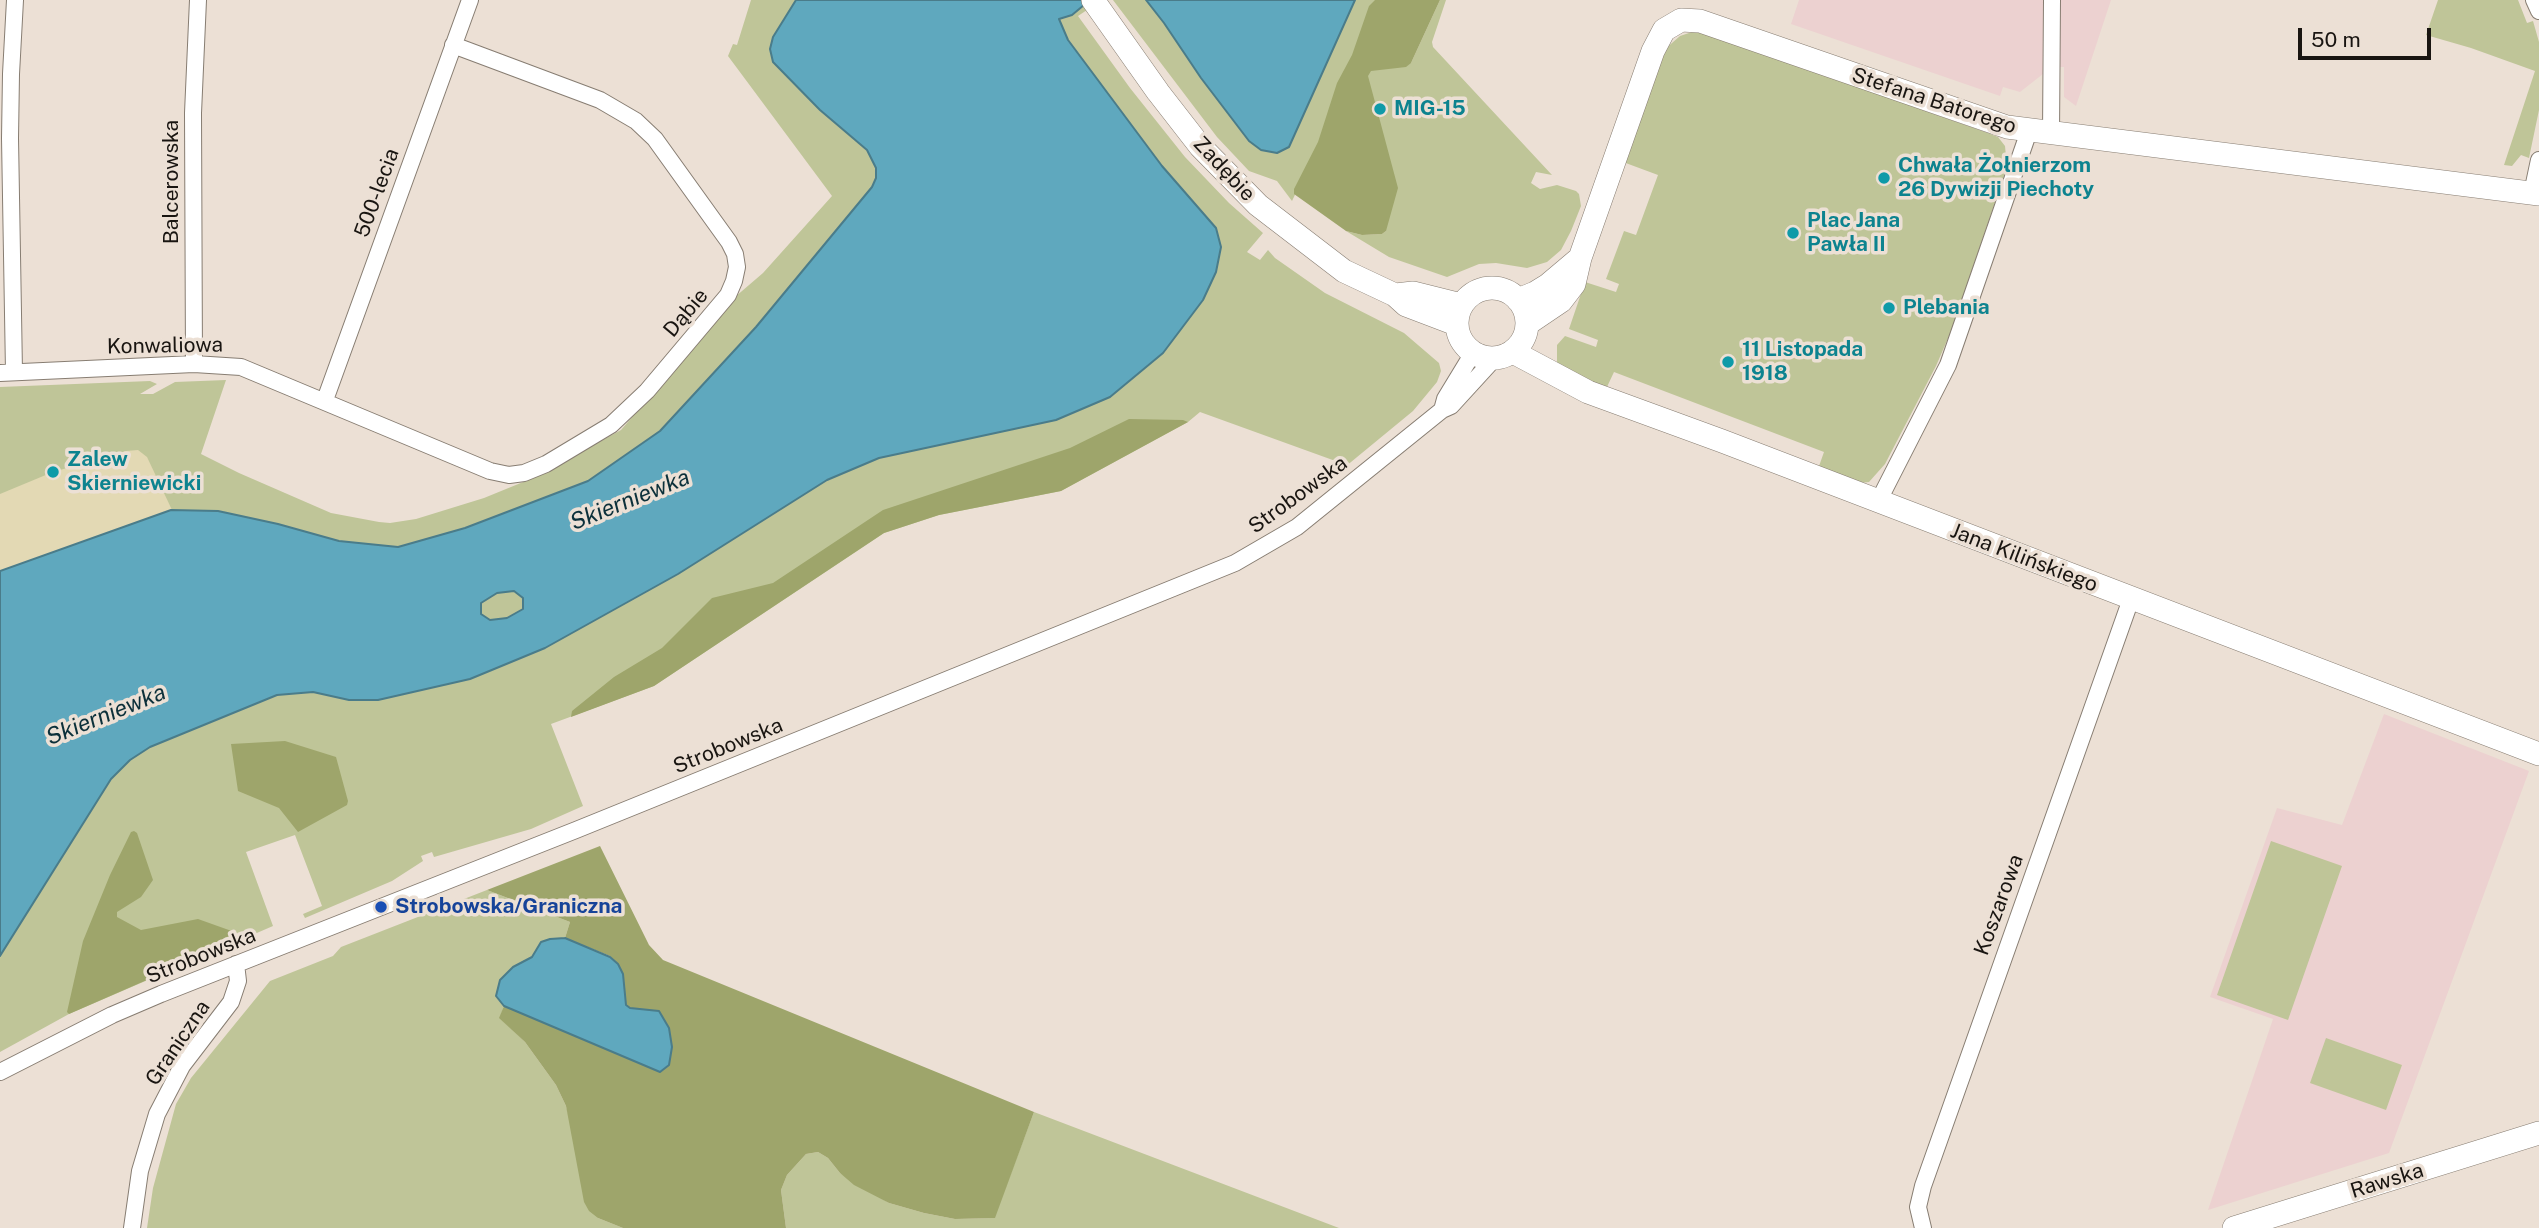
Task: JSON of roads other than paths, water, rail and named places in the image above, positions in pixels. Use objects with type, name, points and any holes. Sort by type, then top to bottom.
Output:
[{"type":"street","points":[[7,373],[10,125],[15,0]]},
{"type":"street","name":"Balcerowska","points":[[194,364],[193,113],[198,0]]},
{"type":"street","name":"500-lecia","points":[[325,400],[470,0]]},
{"type":"street","points":[[1878,502],[1948,365],[2040,133],[2052,0]]},
{"type":"street","points":[[2534,0],[2539,11]]},
{"type":"street","name":"Zadębie","points":[[1095,3],[1200,146],[1258,205],[1344,271],[1395,295],[1413,293],[1458,315]]},
{"type":"street","name":"Stefana Batorego","points":[[1527,324],[1567,295],[1578,275],[1580,258],[1658,39],[1664,30],[1681,20],[1700,21],[1977,118],[2040,133],[2536,194]]},
{"type":"street","name":"Dąbie","points":[[325,400],[490,471],[509,475],[524,473],[545,464],[611,425],[647,391],[728,295],[734,281],[737,267],[729,242],[655,139],[636,121],[600,100],[453,46]]},
{"type":"street","points":[[2536,194],[2539,160]]},
{"type":"street","points":[[1518,300],[1548,285],[1580,258]]},
{"type":"street","points":[[1484,288],[1505,290],[1518,300],[1526,314],[1525,335],[1493,354],[1462,342],[1458,315],[1474,292],[1484,288]]},
{"type":"street","name":"Strobowska","points":[[0,1072],[112,1015],[1234,564],[1297,527],[1442,410],[1460,399],[1493,354]]},
{"type":"street","name":"Jana Kilińskiego","points":[[1493,354],[2539,754]]},
{"type":"street","name":"Konwaliowa","points":[[7,373],[194,364],[241,367],[325,400]]},
{"type":"street","name":"Koszarowa","points":[[1923,1228],[1918,1207],[1923,1186],[2131,599]]},
{"type":"street","name":"Graniczna","points":[[132,1228],[140,1171],[157,1114],[182,1066],[231,1002],[239,981],[236,964]]},
{"type":"street","name":"Rawska","points":[[2234,1228],[2539,1133]]},
{"type":"water","name":"Zalew Skierniewicki","points":[[796,0],[1090,0],[1072,15],[1059,19],[1068,40],[1162,166],[1216,228],[1221,247],[1216,272],[1203,300],[1163,353],[1110,397],[1056,420],[879,458],[827,480],[678,574],[545,648],[470,679],[378,700],[349,700],[313,692],[277,695],[150,747],[130,760],[111,779],[0,956],[0,571],[171,510],[218,511],[339,541],[398,547],[465,528],[588,481],[660,431],[756,327],[872,187],[876,178],[876,168],[867,150],[820,110],[773,62],[770,49],[773,37]],"holes":[[[514,591],[523,598],[523,609],[507,618],[490,620],[481,614],[481,603],[497,593]]]},
{"type":"water","points":[[1146,0],[1355,0],[1289,147],[1277,153],[1261,150],[1249,141]]},
{"type":"water","points":[[565,938],[610,957],[618,964],[623,974],[626,1005],[630,1008],[659,1011],[669,1028],[672,1047],[669,1065],[660,1072],[504,1006],[496,996],[500,980],[513,967],[532,957],[541,942]]},
{"type":"place","name":"MIG-15","points":[[1380,109]]},
{"type":"place","name":"Chwała Żołnierzom 26 Dywizji Piechoty","points":[[1884,178]]},
{"type":"place","name":"Plac Jana Pawła II","points":[[1793,233]]},
{"type":"place","name":"Plebania","points":[[1889,308]]},
{"type":"place","name":"11 Listopada 1918","points":[[1728,362]]},
{"type":"place","name":"Zalew Skierniewicki","points":[[53,472]]},
{"type":"place","name":"Strobowska/Graniczna","points":[[381,907]]},
{"type":"water label","name":"Skierniewka","points":[[630,500]]},
{"type":"water label","name":"Skierniewka","points":[[106,715]]}]
